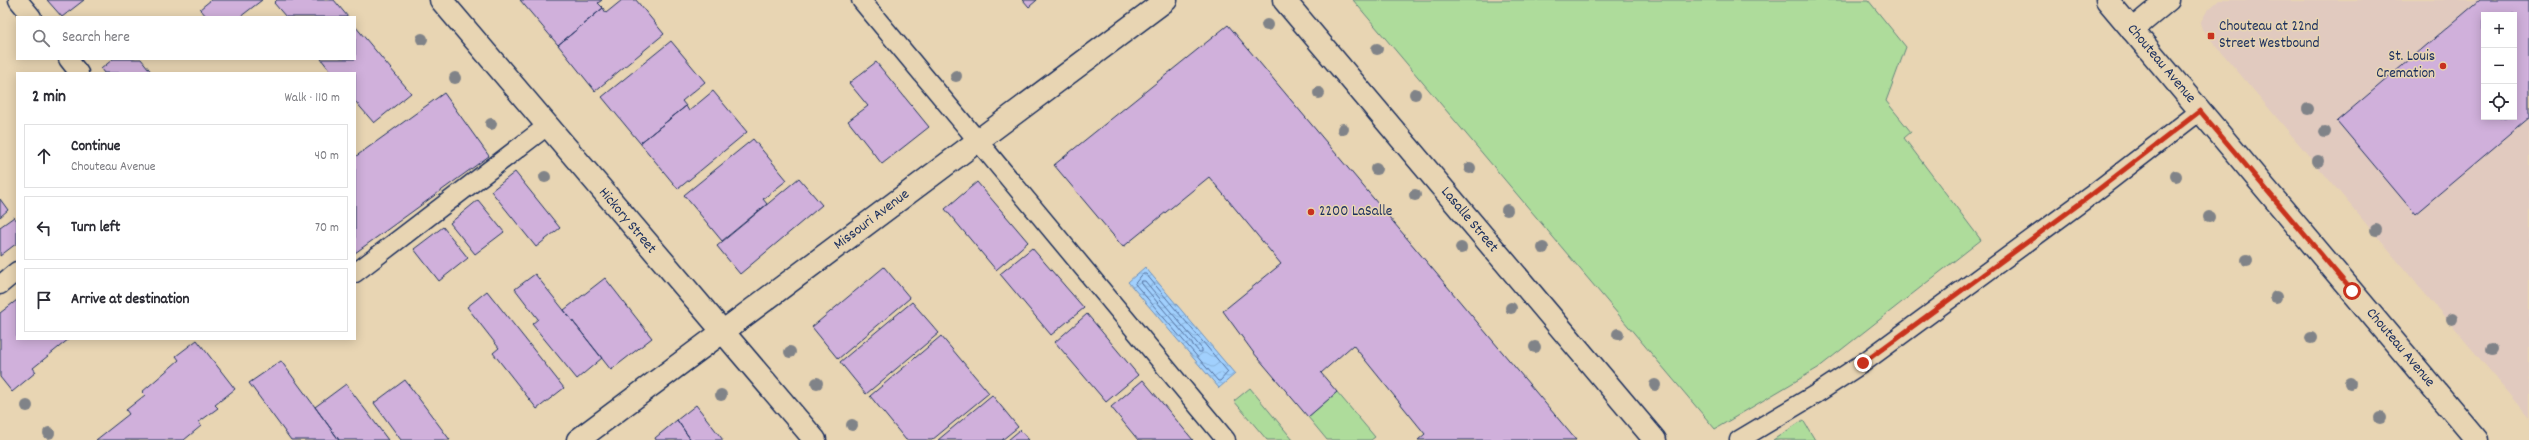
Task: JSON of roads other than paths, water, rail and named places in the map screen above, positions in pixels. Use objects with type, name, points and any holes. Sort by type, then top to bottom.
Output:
[{"type":"street","name":"Hickory Street","points":[[441,0],[722,333],[815,440]]},
{"type":"street","name":"Missouri Avenue","points":[[578,440],[1166,0]]},
{"type":"street","name":"Lasalle Street","points":[[1284,0],[1655,440]]},
{"type":"street","name":"Chouteau Avenue","points":[[2107,0],[2477,440]]},
{"type":"street","points":[[2132,30],[2168,0]]},
{"type":"lane","points":[[18,0],[31,16]]},
{"type":"lane","points":[[861,0],[1226,440]]},
{"type":"lane","points":[[69,60],[79,72]]},
{"type":"lane","points":[[1739,440],[1863,363],[2090,196],[2200,111]]},
{"type":"lane","points":[[356,272],[547,126]]},
{"type":"lane","points":[[0,285],[16,272]]},
{"type":"water","points":[[1145,267],[1235,374],[1219,388],[1128,282]]},
{"type":"place","name":"Chouteau at 22nd Street Westbound","points":[[2211,36]]},
{"type":"place","name":"St. Louis Cremation","points":[[2443,66]]},
{"type":"place","name":"2200 LaSalle","points":[[1311,212]]}]
